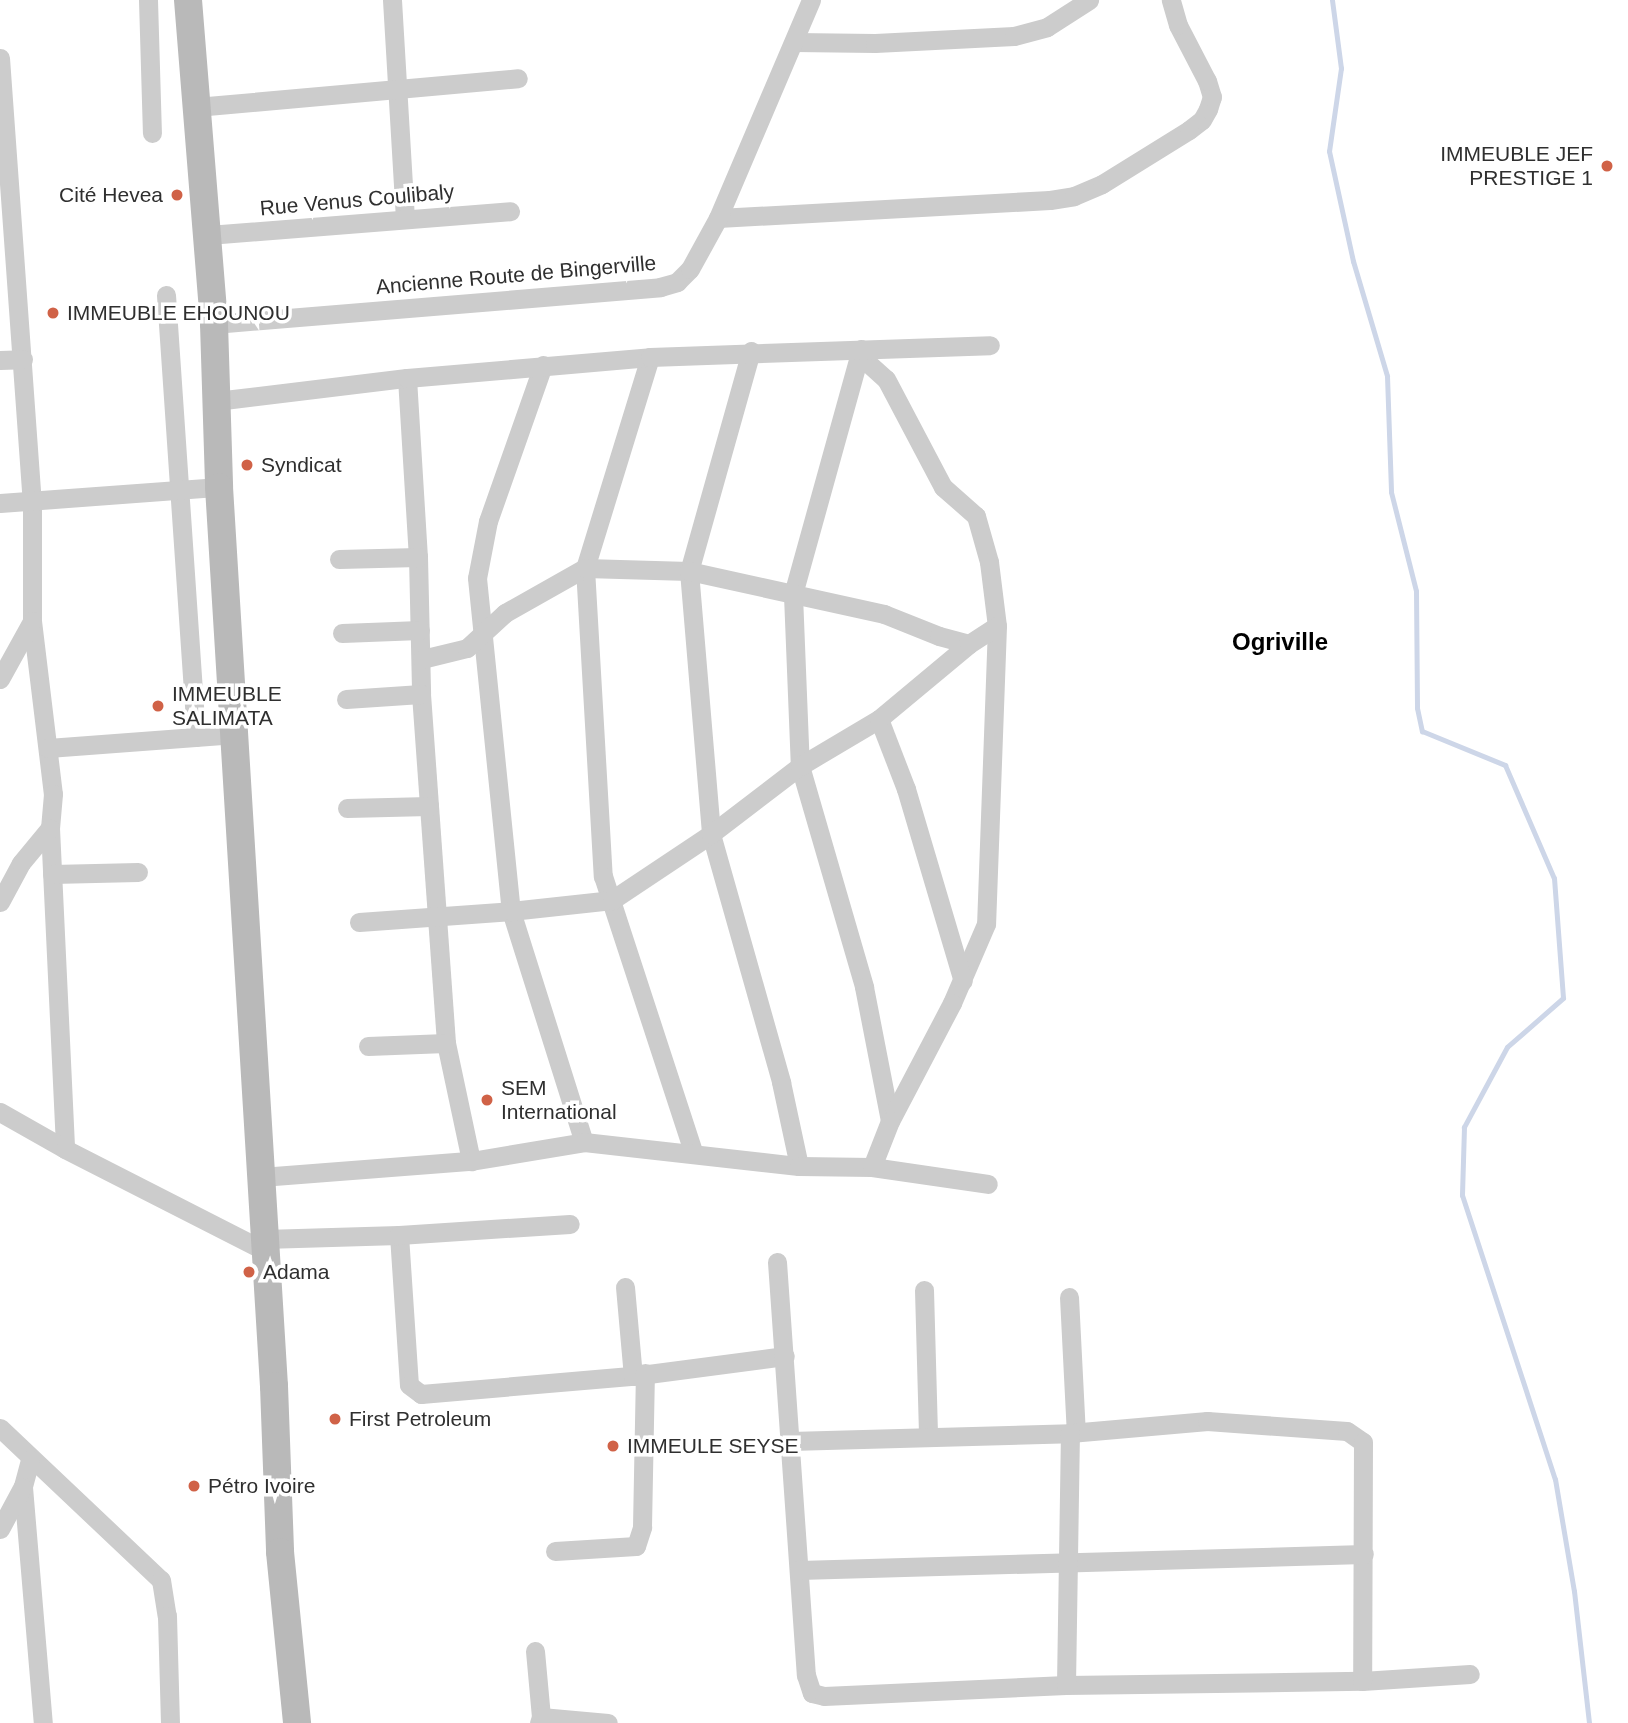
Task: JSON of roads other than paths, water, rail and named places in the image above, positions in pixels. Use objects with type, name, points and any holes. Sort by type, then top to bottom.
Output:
[{"type":"main road","points":[[188,0],[214,324],[219,487],[274,1386],[280,1552],[297,1723]]},
{"type":"street","points":[[148,0],[152,133]]},
{"type":"street","points":[[392,0],[405,219]]},
{"type":"street","name":"Ancienne Route de Bingerville","points":[[214,324],[660,287],[677,282],[690,269],[718,218],[811,0]]},
{"type":"street","points":[[794,42],[875,43],[1014,36],[1047,27],[1089,0]]},
{"type":"street","points":[[718,218],[1050,200],[1074,196],[1102,184],[1189,130],[1202,120],[1209,109],[1212,97],[1207,81],[1178,25],[1171,0]]},
{"type":"street","points":[[0,58],[32,500],[32,621],[53,794],[50,828],[65,1149]]},
{"type":"street","points":[[196,107],[518,78]]},
{"type":"street","name":"Rue Venus Coulibaly","points":[[208,235],[510,211]]},
{"type":"street","points":[[166,295],[196,737]]},
{"type":"street","points":[[216,401],[407,377],[650,357],[751,351],[860,352],[990,345]]},
{"type":"street","points":[[751,351],[689,571],[710,834],[781,1082],[799,1166]]},
{"type":"street","points":[[860,352],[793,595],[800,766],[864,988],[890,1121]]},
{"type":"street","points":[[860,352],[886,379],[943,487],[976,516],[989,562],[997,626],[989,901],[979,946],[890,1121],[872,1167]]},
{"type":"street","points":[[650,357],[585,568],[603,876],[692,1152]]},
{"type":"street","points":[[0,360],[23,359]]},
{"type":"street","points":[[543,365],[480,550],[477,578],[511,911],[584,1142]]},
{"type":"street","points":[[407,377],[418,557],[421,694],[446,1043],[471,1161]]},
{"type":"street","points":[[0,503],[219,487]]},
{"type":"street","points":[[339,559],[418,557]]},
{"type":"street","points":[[422,659],[467,648],[483,630],[528,598],[585,568],[689,571],[884,614],[939,636],[969,643]]},
{"type":"street","points":[[0,679],[32,621]]},
{"type":"street","points":[[359,922],[511,911],[612,900],[710,834],[800,766],[879,719],[969,643],[997,626]]},
{"type":"street","points":[[342,633],[421,630]]},
{"type":"street","points":[[346,699],[421,694]]},
{"type":"street","points":[[879,719],[906,789],[963,981]]},
{"type":"street","points":[[48,748],[235,734]]},
{"type":"street","points":[[347,808],[429,806]]},
{"type":"street","points":[[0,902],[21,863],[50,828]]},
{"type":"street","points":[[52,874],[138,872]]},
{"type":"street","points":[[368,1046],[446,1043]]},
{"type":"street","points":[[0,1112],[65,1149],[265,1245],[570,1224]]},
{"type":"street","points":[[261,1177],[471,1161],[584,1142],[799,1166],[872,1167],[988,1185]]},
{"type":"street","points":[[399,1235],[409,1385],[414,1391],[438,1394],[785,1356]]},
{"type":"street","points":[[776,1262],[785,1356],[806,1675],[812,1693],[824,1696],[1066,1685],[1362,1681],[1470,1674]]},
{"type":"street","points":[[555,1551],[636,1546],[642,1527],[639,1374],[625,1287]]},
{"type":"street","points":[[924,1290],[928,1437]]},
{"type":"street","points":[[1066,1685],[1073,1433],[1069,1297]]},
{"type":"street","points":[[790,1441],[1073,1433],[1207,1421],[1347,1431],[1363,1443],[1362,1681]]},
{"type":"street","points":[[0,1428],[30,1460],[161,1580],[167,1616],[170,1723]]},
{"type":"street","points":[[0,1529],[23,1487],[30,1460]]},
{"type":"street","points":[[23,1487],[43,1723]]},
{"type":"street","points":[[799,1570],[1364,1554]]},
{"type":"street","points":[[535,1651],[540,1720],[608,1723]]},
{"type":"waterway","points":[[1332,0],[1341,68],[1329,151],[1353,261],[1387,376],[1391,492],[1416,591],[1417,708],[1422,731],[1505,765],[1554,878],[1563,998],[1507,1047],[1464,1127],[1462,1195],[1555,1479],[1574,1591],[1589,1723]]},
{"type":"place","name":"IMMEUBLE JEF PRESTIGE 1","points":[[1607,166]]},
{"type":"place","name":"Cité Hevea","points":[[177,195]]},
{"type":"place","name":"IMMEUBLE EHOUNOU","points":[[53,313]]},
{"type":"place","name":"Syndicat","points":[[247,465]]},
{"type":"place","name":"IMMEUBLE SALIMATA","points":[[158,706]]},
{"type":"place","name":"SEM International","points":[[487,1100]]},
{"type":"place","name":"Adama","points":[[249,1272]]},
{"type":"place","name":"First Petroleum","points":[[335,1419]]},
{"type":"place","name":"IMMEULE SEYSE","points":[[613,1446]]},
{"type":"place","name":"Pétro Ivoire","points":[[194,1486]]},
{"type":"district","name":"Ogriville","points":[[1280,642]]}]
